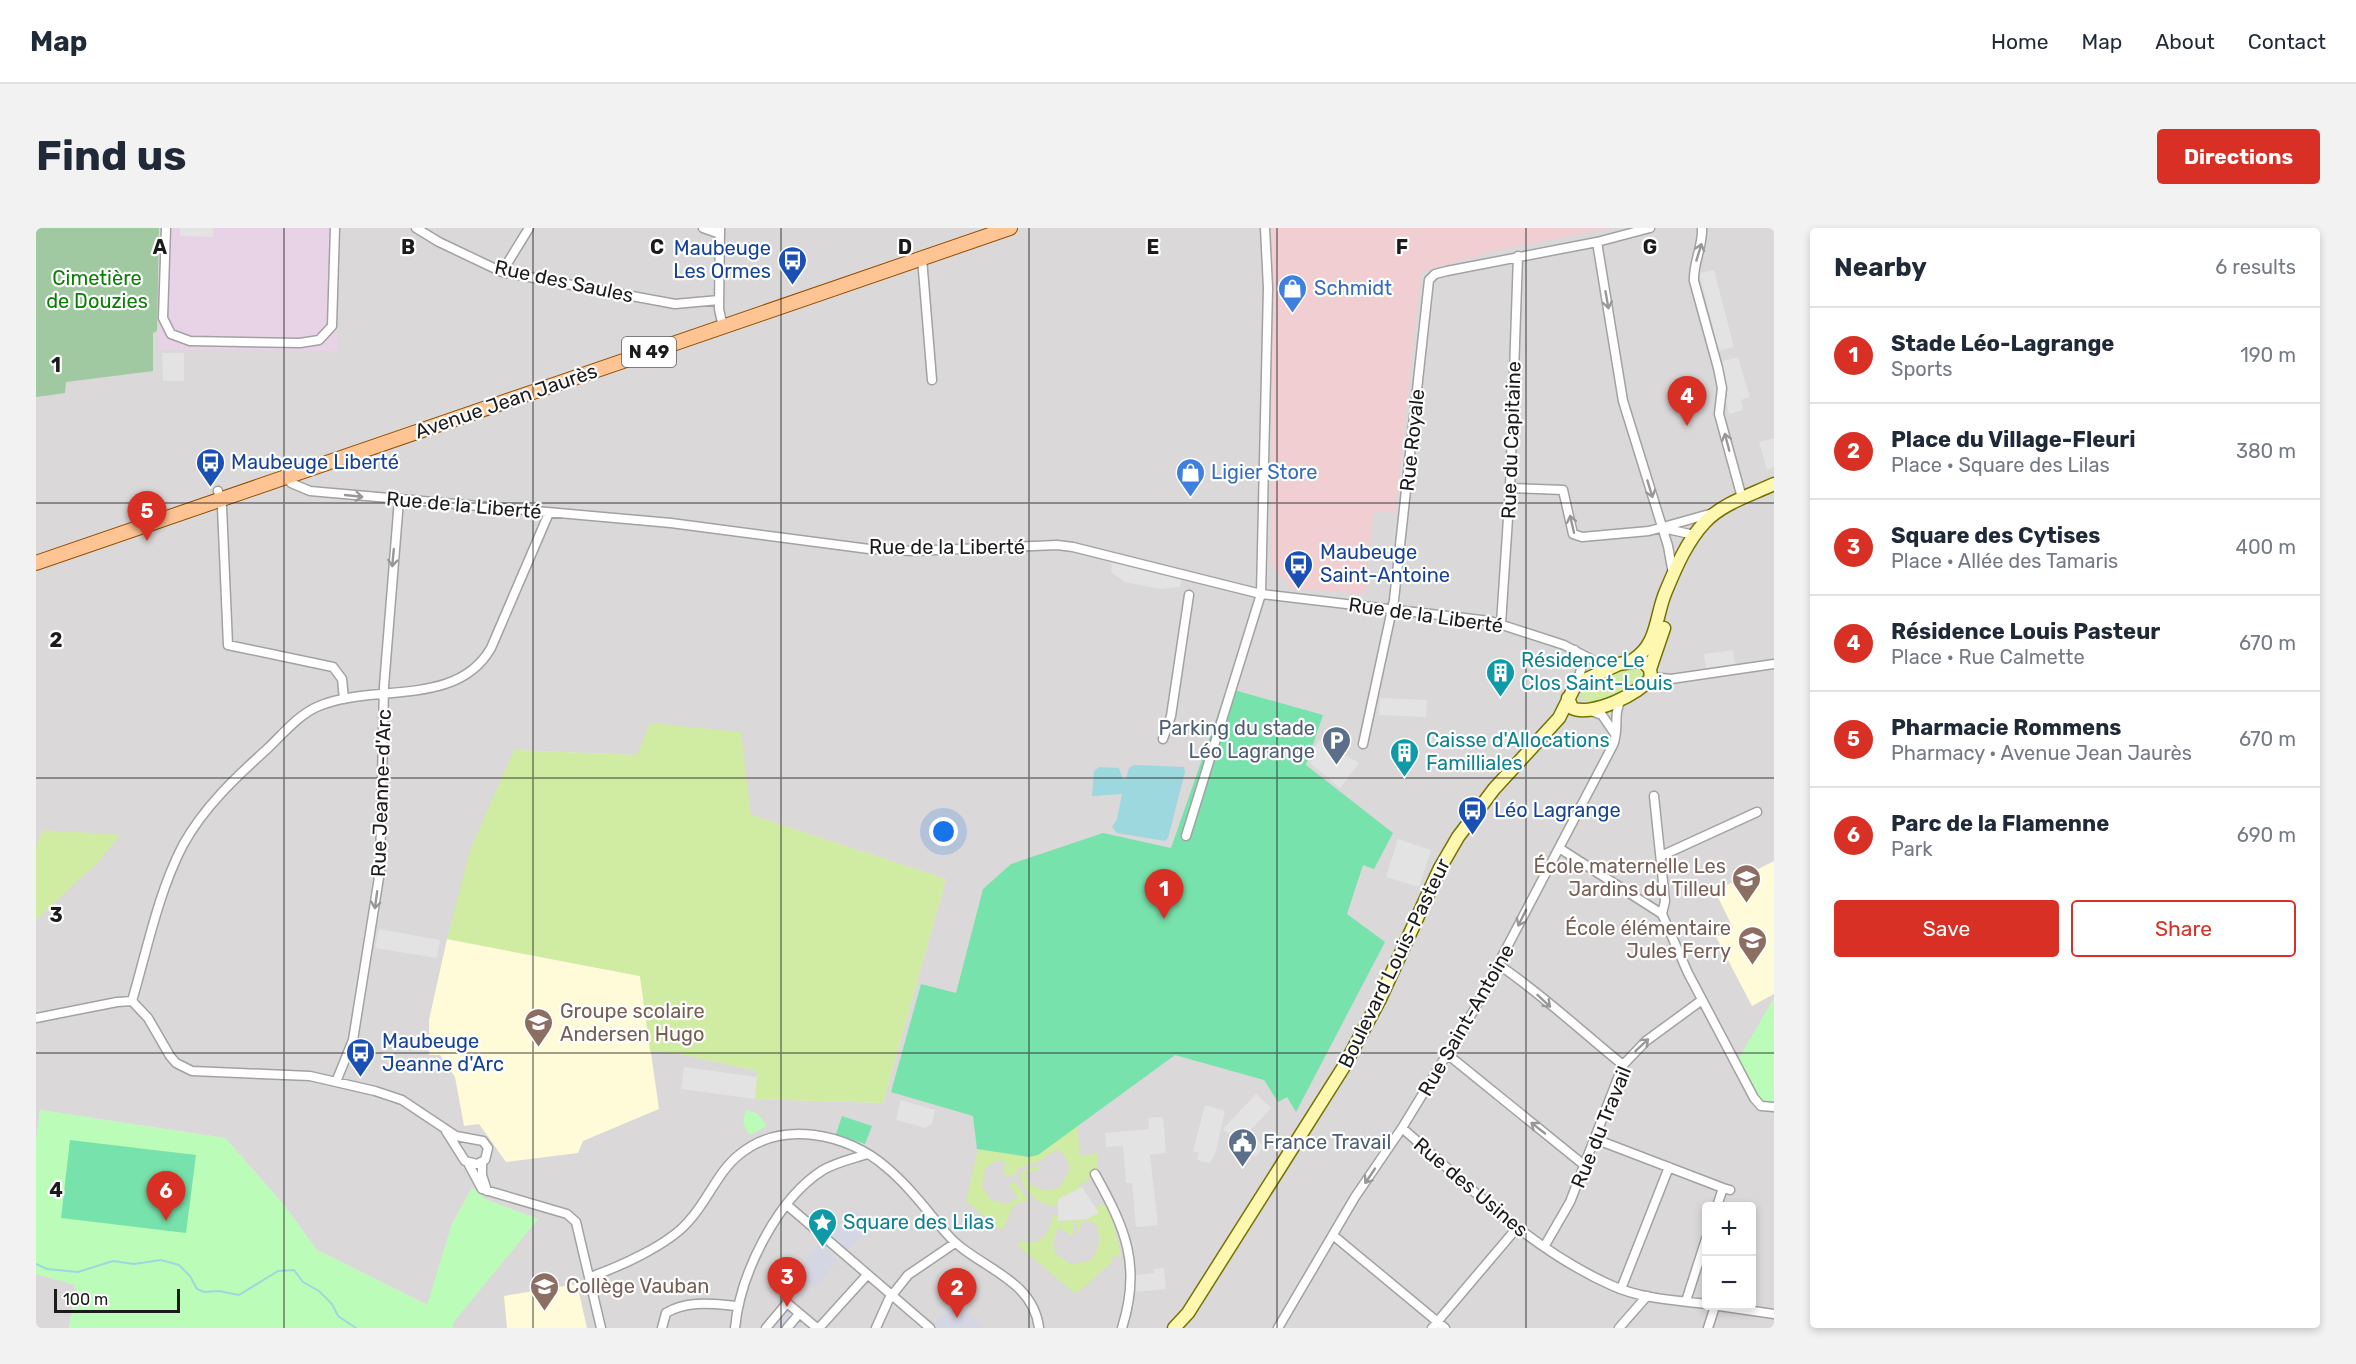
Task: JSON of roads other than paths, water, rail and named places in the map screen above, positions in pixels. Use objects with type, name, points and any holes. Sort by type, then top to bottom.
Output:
[{"type":"main road","name":"Avenue Jean Jaurès","points":[[37,558],[988,230],[1010,228]]},
{"type":"main road","name":"Avenue Jean Jaurès","points":[[721,323],[922,258],[988,230]]},
{"type":"main road","points":[[1633,660],[1648,647],[1665,592],[1694,535],[1718,511],[1774,484]]},
{"type":"main road","points":[[1539,742],[1571,716],[1622,698],[1643,687],[1651,673],[1661,640],[1673,589],[1673,577]]},
{"type":"main road","points":[[1576,684],[1608,668],[1633,660],[1642,660],[1651,673]]},
{"type":"main road","name":"Boulevard Louis-Pasteur","points":[[1174,1328],[1188,1313],[1343,1068],[1379,1001],[1440,868],[1458,837],[1494,789],[1539,742],[1564,711],[1576,684]]},
{"type":"main road","points":[[1568,698],[1572,708],[1585,711]]},
{"type":"main road","points":[[1181,1328],[1188,1313]]},
{"type":"street","points":[[166,228],[163,318],[171,334],[190,341],[300,343],[319,340],[332,327],[335,228]]},
{"type":"street","name":"Rue des Saules","points":[[416,228],[502,272],[675,304],[719,300]]},
{"type":"street","points":[[502,272],[530,228]]},
{"type":"street","points":[[703,228],[720,231],[721,323]]},
{"type":"street","points":[[1186,836],[1261,594],[1268,288],[1265,228]]},
{"type":"street","points":[[1518,256],[1597,242],[1650,228]]},
{"type":"street","points":[[1702,228],[1694,281],[1718,368],[1722,388],[1719,414],[1742,498]]},
{"type":"street","points":[[1597,242],[1623,401],[1663,528],[1673,577]]},
{"type":"street","name":"Rue Royale","points":[[1363,744],[1392,608],[1429,280],[1435,274],[1518,256]]},
{"type":"street","name":"Rue du Capitaine","points":[[1501,624],[1510,488],[1518,256]]},
{"type":"street","points":[[922,258],[932,380]]},
{"type":"street","name":"Rue de la Liberté","points":[[286,472],[300,489],[310,491],[671,523],[902,551],[1057,545],[1104,553],[1261,594],[1392,608],[1501,624],[1575,650],[1598,665],[1608,668]]},
{"type":"street","points":[[1510,488],[1563,490],[1573,534],[1577,536],[1663,528],[1718,511]]},
{"type":"street","points":[[219,495],[228,645],[333,667],[342,679],[344,699]]},
{"type":"street","name":"Rue Jeanne-d'Arc","points":[[336,1082],[353,1040],[380,871],[384,694],[399,500]]},
{"type":"street","points":[[132,1001],[165,892],[189,835],[230,783],[298,719],[316,707],[344,699],[441,685],[461,677],[482,660],[491,648],[549,513]]},
{"type":"street","points":[[1663,528],[1694,535]]},
{"type":"street","points":[[1163,739],[1172,716],[1190,595]]},
{"type":"street","points":[[1575,650],[1582,666],[1576,684]]},
{"type":"street","points":[[1651,673],[1671,679],[1774,664]]},
{"type":"street","name":"Rue Saint-Antoine","points":[[1278,1328],[1355,1197],[1402,1128],[1499,965],[1599,775],[1616,736],[1615,715],[1622,698]]},
{"type":"street","points":[[1585,711],[1602,715],[1616,736]]},
{"type":"street","points":[[1654,796],[1665,901],[1662,914]]},
{"type":"street","points":[[1661,856],[1757,812]]},
{"type":"street","points":[[1559,848],[1662,914],[1702,1000],[1754,1098],[1761,1106],[1774,1107]]},
{"type":"street","points":[[1499,965],[1525,982],[1548,1005],[1623,1065]]},
{"type":"street","name":"Rue du Travail","points":[[1544,1247],[1570,1202],[1623,1065],[1646,1041],[1702,1000]]},
{"type":"street","points":[[132,1001],[148,1018],[170,1056],[176,1063],[192,1071],[310,1076],[336,1082],[394,1096],[446,1131],[469,1139],[480,1138],[486,1144],[488,1153],[483,1162],[482,1175],[488,1192]]},
{"type":"street","points":[[36,1018],[132,1001]]},
{"type":"street","points":[[1447,1054],[1584,1165]]},
{"type":"street","name":"Rue des Usines","points":[[1402,1128],[1516,1228],[1544,1247],[1621,1289],[1647,1296],[1702,1303]]},
{"type":"street","points":[[446,1131],[468,1163],[482,1189],[567,1214],[576,1222],[601,1328]]},
{"type":"street","points":[[590,1277],[663,1242],[678,1232],[696,1212],[724,1169],[740,1154],[761,1140],[778,1134],[813,1135],[836,1140],[867,1154],[884,1165],[914,1192],[955,1243],[1010,1279],[1026,1296],[1039,1328]]},
{"type":"street","points":[[461,1153],[462,1145],[469,1139]]},
{"type":"street","points":[[1595,1139],[1726,1189],[1719,1202]]},
{"type":"street","points":[[735,1328],[737,1306],[749,1269],[787,1205],[797,1192],[822,1171],[832,1165],[867,1154]]},
{"type":"street","points":[[468,1163],[483,1162]]},
{"type":"street","points":[[1621,1289],[1669,1167]]},
{"type":"street","points":[[1095,1174],[1116,1209],[1129,1254],[1130,1289],[1122,1328]]},
{"type":"street","points":[[787,1205],[930,1328]]},
{"type":"street","points":[[1435,1325],[1516,1228]]},
{"type":"street","points":[[1334,1236],[1435,1325],[1445,1328]]},
{"type":"street","points":[[876,1328],[892,1295],[908,1275],[955,1243]]},
{"type":"street","points":[[1686,1301],[1702,1254]]},
{"type":"street","points":[[765,1328],[787,1303],[818,1328],[867,1275]]},
{"type":"street","points":[[1619,1328],[1647,1296]]},
{"type":"street","points":[[662,1328],[666,1313],[676,1307],[701,1303],[737,1306]]},
{"type":"street","points":[[1708,1328],[1715,1310]]},
{"type":"street","points":[[1749,1310],[1774,1314]]},
{"type":"street","points":[[786,1328],[799,1314]]},
{"type":"water","points":[[1134,765],[1184,767],[1185,772],[1168,838],[1165,841],[1117,833],[1112,827],[1117,819],[1122,794],[1092,796],[1094,771],[1099,767],[1119,768],[1123,779],[1126,779],[1129,768]]},
{"type":"waterway","points":[[36,1264],[47,1269],[78,1272],[113,1261],[134,1264],[161,1260],[179,1265],[190,1276],[197,1289],[204,1292],[219,1291],[239,1295],[278,1271],[294,1270],[303,1282],[319,1291],[332,1304],[338,1316],[356,1328]]},
{"type":"place","name":"Maubeuge Les Ormes","points":[[792,286]]},
{"type":"place","name":"Schmidt","points":[[1293,314]]},
{"type":"place","name":"Résidence Louis Pasteur","points":[[1687,426]]},
{"type":"place","name":"Maubeuge Liberté","points":[[210,488]]},
{"type":"place","name":"Ligier Store","points":[[1190,498]]},
{"type":"place","name":"Pharmacie Rommens","points":[[147,541]]},
{"type":"place","name":"Maubeuge Saint-Antoine","points":[[1299,590]]},
{"type":"place","name":"Résidence Le Clos Saint-Louis","points":[[1500,698]]},
{"type":"place","name":"Parking du stade Léo Lagrange","points":[[1336,766]]},
{"type":"place","name":"Caisse d'Allocations Familliales","points":[[1405,778]]},
{"type":"place","name":"Léo Lagrange","points":[[1473,836]]},
{"type":"place","name":"École maternelle Les Jardins du Tilleul","points":[[1747,904]]},
{"type":"place","name":"Stade Léo-Lagrange","points":[[1164,919]]},
{"type":"place","name":"École élémentaire Jules Ferry","points":[[1752,966]]},
{"type":"place","name":"Groupe scolaire Andersen Hugo","points":[[539,1048]]},
{"type":"place","name":"Maubeuge Jeanne d'Arc","points":[[361,1078]]},
{"type":"place","name":"France Travail","points":[[1242,1168]]},
{"type":"place","name":"Parc de la Flamenne","points":[[166,1221]]},
{"type":"place","name":"Square des Lilas","points":[[822,1248]]},
{"type":"place","name":"Square des Cytises","points":[[787,1307]]},
{"type":"place","name":"Collège Vauban","points":[[545,1312]]},
{"type":"place","name":"Place du Village-Fleuri","points":[[957,1318]]},
{"type":"park label","name":"Cimetière de Douzies","points":[[97,290]]}]
